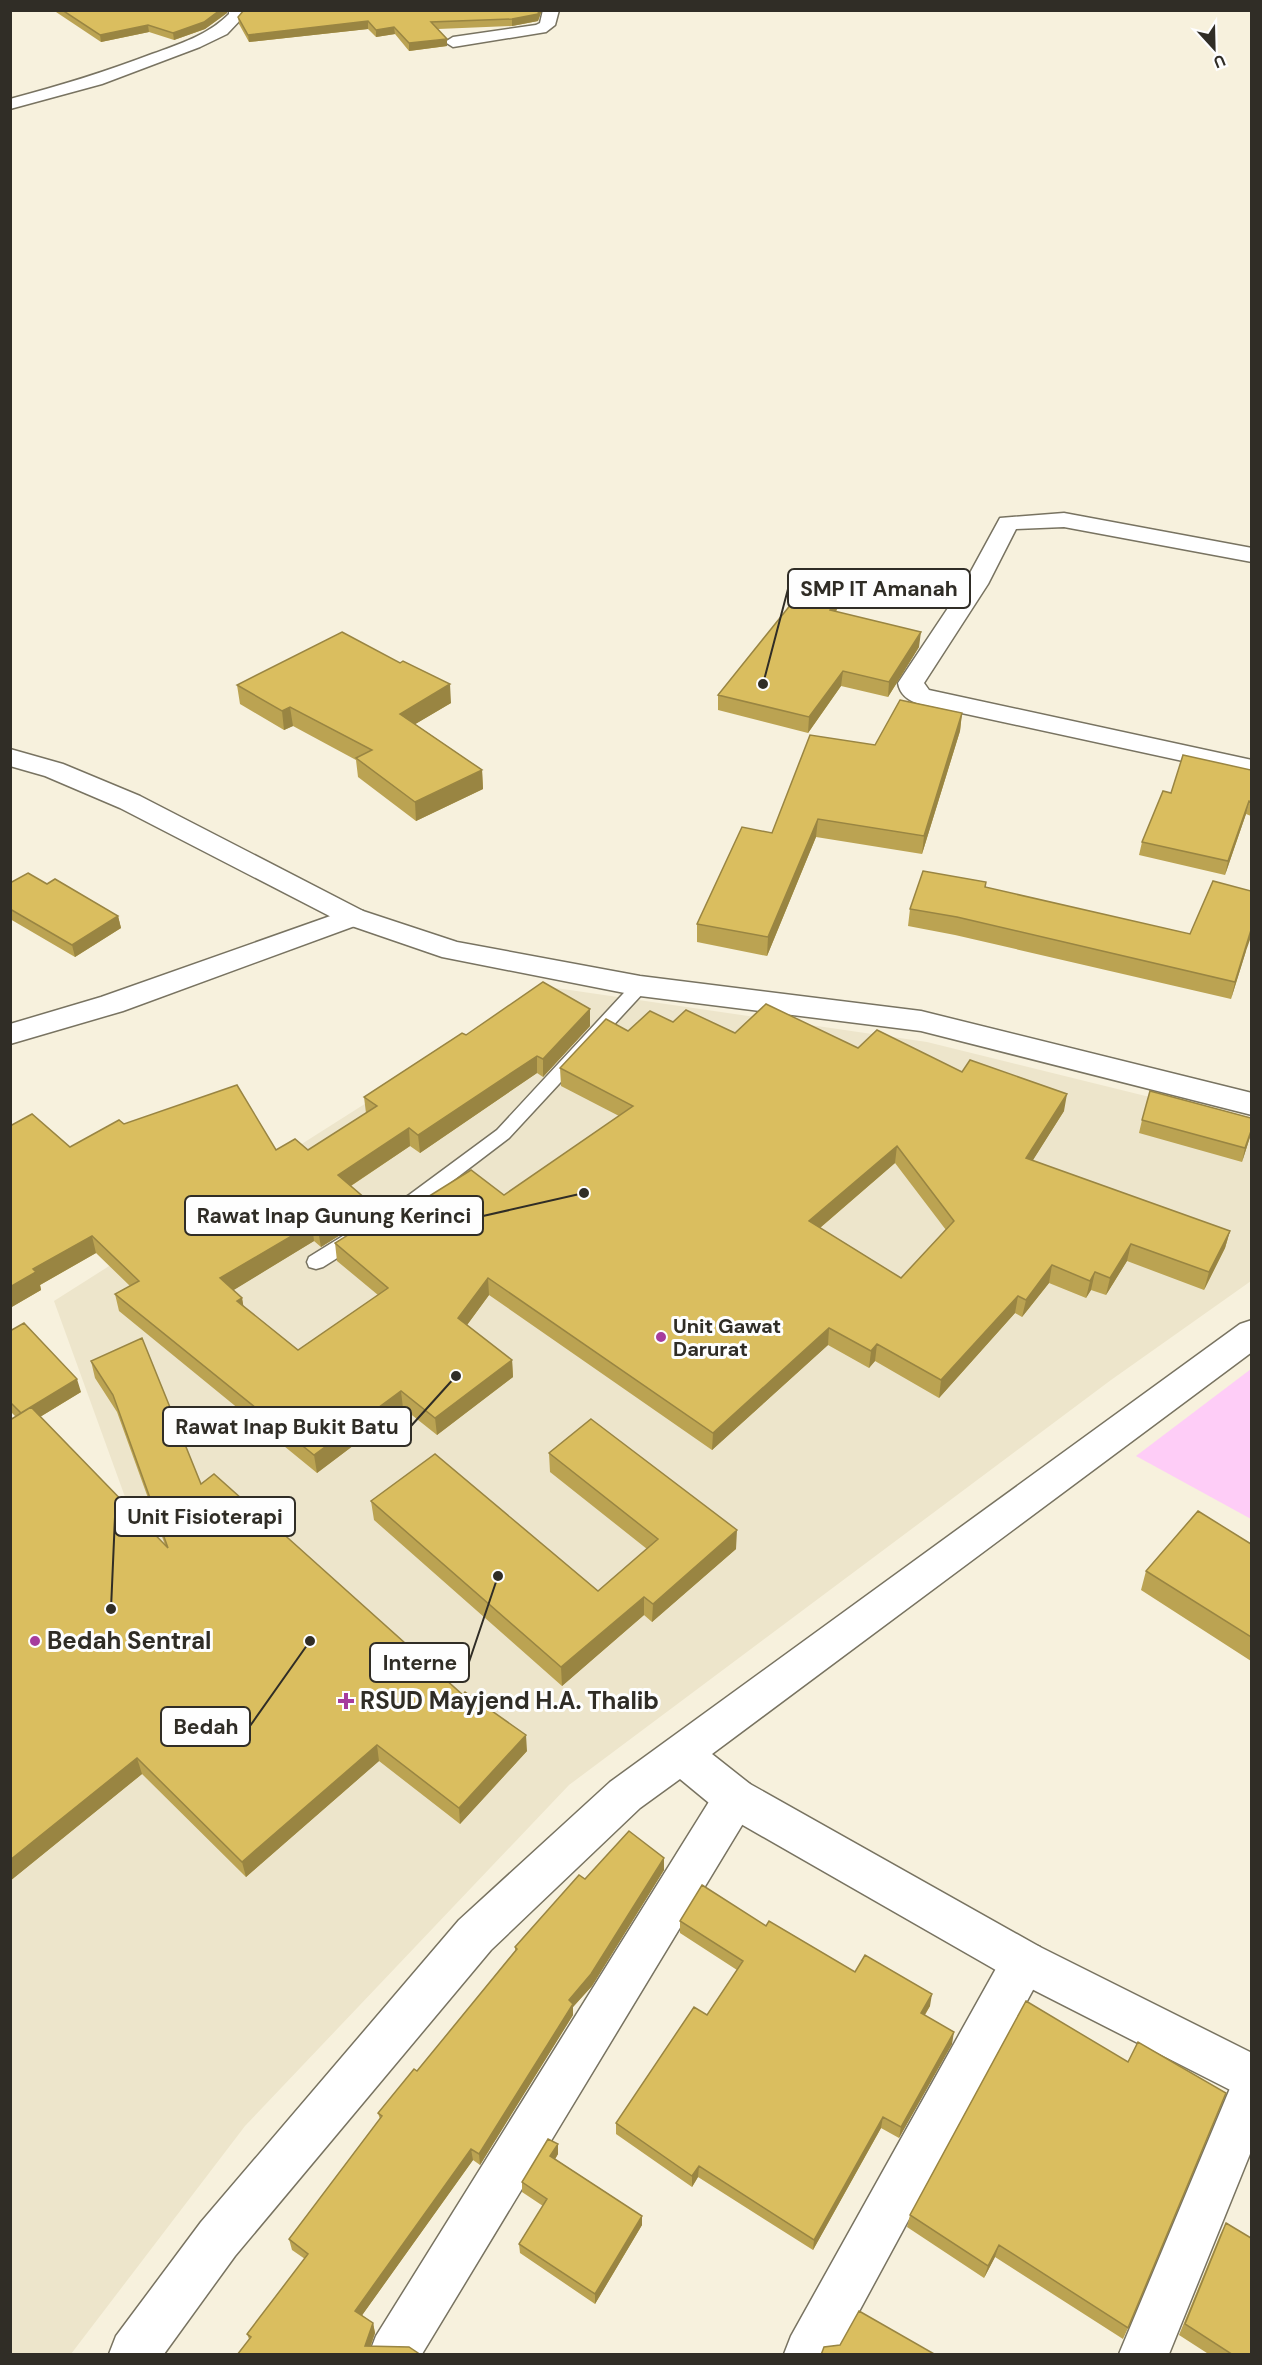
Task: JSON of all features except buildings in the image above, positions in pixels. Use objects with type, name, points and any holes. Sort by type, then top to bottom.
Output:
[{"type":"main road","points":[[10,104],[96,81],[195,44],[234,21],[237,10]]},
{"type":"main road","points":[[453,42],[540,29],[547,25],[551,10]]},
{"type":"main road","points":[[1251,555],[1064,520],[1008,524],[976,584],[911,683],[912,689],[920,696],[1251,768]]},
{"type":"main road","points":[[10,757],[54,770],[130,802],[353,917],[452,950],[640,986],[921,1021],[1251,1104]]},
{"type":"main road","points":[[10,1034],[112,1004],[353,917]]},
{"type":"main road","points":[[134,2355],[218,2239],[476,1935],[625,1795],[1251,1333]]},
{"type":"main road","points":[[682,1755],[735,1798],[1024,1962],[1251,2078]]},
{"type":"main road","points":[[394,2355],[735,1798]]},
{"type":"main road","points":[[808,2355],[1024,1962]]},
{"type":"main road","points":[[1144,2355],[1251,2090]]},
{"type":"lane","points":[[316,1262],[415,1200],[503,1134],[640,986]]},
{"type":"shaded area","name":"RSUD Mayjend H.A. Thalib","points":[[549,987],[927,1042],[1251,1122],[1251,1281],[1111,1380],[569,1785],[245,2126],[71,2354],[11,2354],[10,1617],[137,1530],[54,1301]]},
{"type":"shaded area","points":[[1251,1369],[1251,1519],[1136,1456]]},
{"type":"place","name":"SMP IT Amanah","points":[[763,684]]},
{"type":"place","name":"Rawat Inap Gunung Kerinci","points":[[584,1193]]},
{"type":"place","name":"Unit Gawat Darurat","points":[[661,1337]]},
{"type":"place","name":"Rawat Inap Bukit Batu","points":[[456,1376]]},
{"type":"place","name":"Interne","points":[[498,1576]]},
{"type":"place","name":"Unit Fisioterapi","points":[[111,1609]]},
{"type":"place","name":"Bedah Sentral","points":[[35,1641]]},
{"type":"place","name":"Bedah","points":[[310,1641]]},
{"type":"place","name":"RSUD Mayjend H.A. Thalib","points":[[346,1701]]}]
